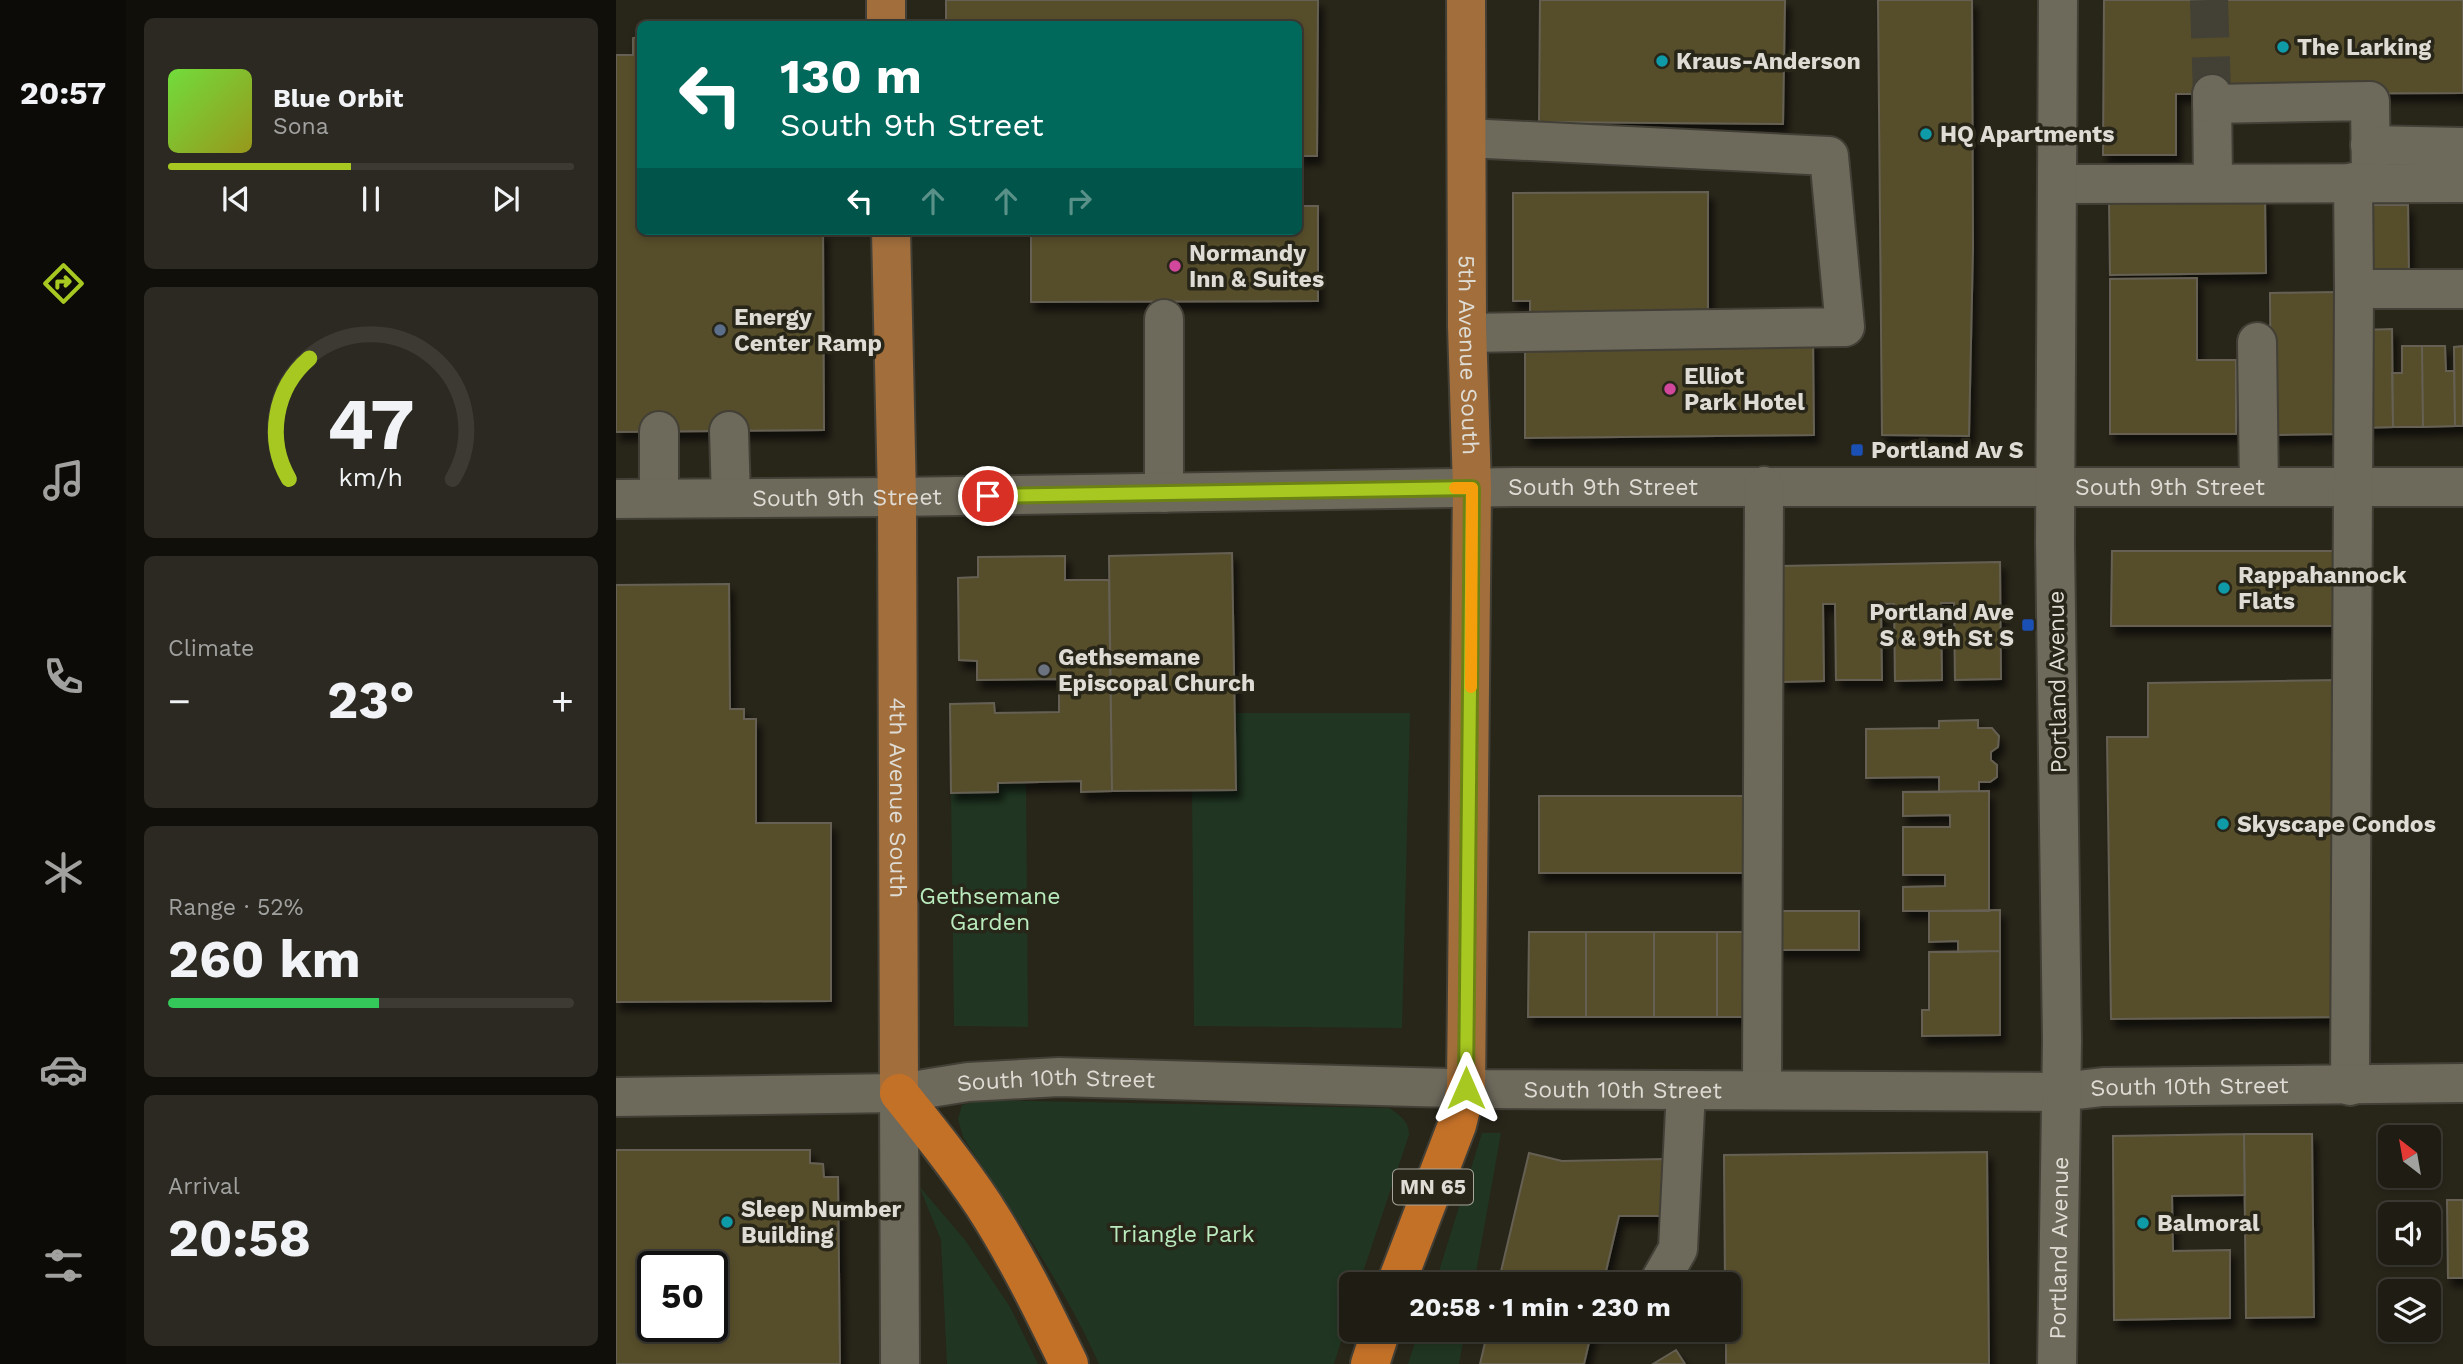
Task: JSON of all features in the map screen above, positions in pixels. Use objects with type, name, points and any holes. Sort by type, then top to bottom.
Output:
[{"type":"highway","name":"MN 65","points":[[1401,1272],[1457,1125],[1466,1088]]},
{"type":"highway","points":[[899,1093],[950,1157],[983,1205],[1040,1303],[1069,1364]]},
{"type":"highway","points":[[1370,1364],[1377,1342]]},
{"type":"main road","points":[[886,0],[886,21]]},
{"type":"main road","name":"5th Avenue South","points":[[1466,0],[1472,488],[1466,1088]]},
{"type":"main road","name":"4th Avenue South","points":[[891,235],[897,497],[899,1093]]},
{"type":"street","name":"Portland Avenue","points":[[2056,1364],[2062,1041],[2055,487],[2058,0]]},
{"type":"street","points":[[2213,182],[2212,99],[2370,101],[2354,289],[2350,1086]]},
{"type":"street","points":[[1466,138],[1829,156],[1845,327],[1468,333]]},
{"type":"street","points":[[2058,184],[2213,182],[2365,170],[2463,146]]},
{"type":"street","points":[[2365,170],[2463,183]]},
{"type":"street","points":[[2354,289],[2463,289]]},
{"type":"street","points":[[1164,319],[1164,493]]},
{"type":"street","points":[[2257,342],[2259,487]]},
{"type":"street","points":[[729,430],[731,498]]},
{"type":"street","points":[[659,431],[659,498]]},
{"type":"street","points":[[1762,1090],[1764,486]]},
{"type":"street","name":"South 9th Street","points":[[616,499],[1764,486],[2463,487]]},
{"type":"street","name":"South 10th Street","points":[[616,1097],[899,1093],[968,1082],[1059,1077],[1466,1088],[2060,1092],[2103,1087],[2463,1083]]},
{"type":"street","points":[[1665,1272],[1678,1249],[1686,1090]]},
{"type":"street","name":"4th Avenue South","points":[[899,1093],[900,1364]]},
{"type":"green space","points":[[1235,713],[1410,713],[1402,1028],[1194,1026],[1192,791],[1236,790]]},
{"type":"green space","name":"Gethsemane Garden","points":[[1026,782],[1028,1027],[954,1026],[951,793],[997,792],[998,783]]},
{"type":"green space","name":"Triangle Park","points":[[981,1100],[1389,1108],[1397,1113],[1406,1122],[1409,1135],[1363,1272],[1339,1272],[1341,1342],[1334,1364],[1099,1364],[1053,1276],[963,1137],[958,1119],[962,1105]]},
{"type":"green space","points":[[1482,1133],[1501,1133],[1476,1272],[1439,1272]]},
{"type":"green space","points":[[919,1186],[965,1240],[1010,1307],[1038,1364],[947,1364],[941,1240]]},
{"type":"green space","points":[[1415,1342],[1463,1342],[1459,1364],[1408,1364]]},
{"type":"building","points":[[946,0],[1318,0],[1317,156],[1302,156],[1302,21],[946,21]]},
{"type":"building","name":"Kraus-Anderson","points":[[1540,0],[1785,0],[1783,124],[1539,122]]},
{"type":"building","name":"HQ Apartments","points":[[1878,0],[1972,0],[1973,247],[1969,436],[1882,435]]},
{"type":"building","name":"The Larking","points":[[2104,0],[2463,0],[2463,93],[2176,94],[2176,155],[2103,155]]},
{"type":"building","name":"Energy Center Ramp","points":[[637,37],[637,235],[823,235],[824,430],[616,432],[616,55],[633,55],[633,38]]},
{"type":"building","points":[[1708,192],[1708,315],[1530,326],[1530,301],[1513,301],[1513,193]]},
{"type":"building","points":[[2265,198],[2266,273],[2110,275],[2109,200]]},
{"type":"building","points":[[2367,205],[2408,205],[2409,277],[2368,278]]},
{"type":"building","name":"Normandy Inn & Suites","points":[[1302,206],[1318,206],[1318,301],[1031,302],[1031,235],[1302,235]]},
{"type":"building","points":[[2197,278],[2197,360],[2236,360],[2236,434],[2110,434],[2110,279]]},
{"type":"building","points":[[2337,292],[2339,434],[2271,435],[2270,293]]},
{"type":"building","points":[[2392,329],[2393,427],[2361,428],[2360,330]]},
{"type":"building","name":"Elliot Park Hotel","points":[[1813,340],[1814,435],[1525,438],[1525,343]]},
{"type":"building","points":[[2402,346],[2422,346],[2423,427],[2393,427],[2392,373],[2402,373]]},
{"type":"building","points":[[2422,346],[2445,346],[2446,371],[2454,371],[2455,426],[2423,427]]},
{"type":"building","points":[[2463,346],[2463,426],[2455,426],[2454,347]]},
{"type":"building","name":"Rappahannock Flats","points":[[2112,551],[2336,551],[2336,626],[2111,626]]},
{"type":"building","points":[[1232,553],[1236,790],[1112,791],[1109,556]]},
{"type":"building","name":"Gethsemane Episcopal Church","points":[[1065,556],[1065,580],[1109,580],[1112,791],[1081,792],[1081,781],[998,783],[998,792],[951,793],[950,704],[994,703],[995,713],[1059,712],[1059,679],[977,680],[977,661],[959,660],[958,578],[978,577],[978,557]]},
{"type":"building","points":[[2000,562],[2001,679],[1955,680],[1954,603],[1941,603],[1942,680],[1895,681],[1894,604],[1881,604],[1882,680],[1836,680],[1835,604],[1823,604],[1824,681],[1781,682],[1779,566]]},
{"type":"building","points":[[729,584],[730,709],[744,709],[744,719],[756,719],[756,823],[831,823],[831,1001],[616,1002],[616,585]]},
{"type":"building","name":"Skyscape Condos","points":[[2338,680],[2342,1017],[2111,1019],[2107,737],[2148,737],[2148,683]]},
{"type":"building","points":[[1978,720],[1978,728],[1992,728],[1999,736],[1998,747],[1991,752],[1991,760],[1997,765],[1997,777],[1990,782],[1979,782],[1979,791],[1939,792],[1939,777],[1866,778],[1866,729],[1939,728],[1939,721]]},
{"type":"building","points":[[1989,791],[1989,911],[1903,911],[1903,887],[1945,886],[1945,875],[1903,875],[1903,827],[1950,827],[1950,815],[1903,816],[1903,792]]},
{"type":"building","points":[[1539,796],[1745,796],[1745,873],[1539,873]]},
{"type":"building","points":[[2000,910],[2000,951],[1958,952],[1958,941],[1929,942],[1929,911]]},
{"type":"building","points":[[1778,911],[1859,911],[1859,950],[1778,950]]},
{"type":"building","points":[[1529,932],[1586,932],[1586,1017],[1528,1017]]},
{"type":"building","points":[[1586,932],[1654,932],[1654,1017],[1586,1017]]},
{"type":"building","points":[[1654,932],[1717,932],[1717,1017],[1654,1017]]},
{"type":"building","points":[[1717,932],[1752,932],[1751,1017],[1717,1017]]},
{"type":"building","points":[[2000,951],[2000,1035],[1922,1036],[1922,1010],[1929,1010],[1929,952]]},
{"type":"building","points":[[2244,1134],[2312,1134],[2314,1317],[2246,1318]]},
{"type":"building","name":"Balmoral","points":[[2244,1134],[2245,1195],[2172,1196],[2173,1251],[2230,1250],[2230,1318],[2114,1320],[2113,1136]]},
{"type":"building","name":"Sleep Number Building","points":[[616,1150],[810,1150],[810,1163],[823,1164],[824,1177],[838,1177],[840,1364],[616,1364]]},
{"type":"building","points":[[1987,1152],[1989,1364],[1726,1364],[1726,1342],[1741,1342],[1741,1272],[1725,1272],[1724,1155]]},
{"type":"building","points":[[1529,1153],[1562,1161],[1663,1159],[1663,1216],[1619,1216],[1606,1272],[1501,1272]]},
{"type":"building","points":[[2447,1200],[2463,1200],[2463,1278],[2448,1278]]},
{"type":"building","points":[[1485,1342],[1589,1342],[1584,1364],[1480,1364]]},
{"type":"building","points":[[1676,1350],[1685,1364],[1653,1364]]},
{"type":"tunnel","points":[[2209,0],[2212,94]]},
{"type":"slow traffic","points":[[1455,488],[1472,488],[1471,687]]},
{"type":"place","name":"The Larking","points":[[2283,47]]},
{"type":"place","name":"Kraus-Anderson","points":[[1662,61]]},
{"type":"place","name":"HQ Apartments","points":[[1926,134]]},
{"type":"place","name":"Normandy Inn & Suites","points":[[1175,266]]},
{"type":"place","name":"Energy Center Ramp","points":[[720,330]]},
{"type":"place","name":"Elliot Park Hotel","points":[[1670,389]]},
{"type":"place","name":"Portland Av S","points":[[1857,450]]},
{"type":"place","name":"Rappahannock Flats","points":[[2224,588]]},
{"type":"place","name":"Portland Ave S & 9th St S","points":[[2028,625]]},
{"type":"place","name":"Gethsemane Episcopal Church","points":[[1044,670]]},
{"type":"place","name":"Skyscape Condos","points":[[2223,824]]},
{"type":"place","name":"Sleep Number Building","points":[[727,1222]]},
{"type":"place","name":"Balmoral","points":[[2143,1223]]},
{"type":"route","points":[[988,496],[1472,488],[1466,1088]]}]
